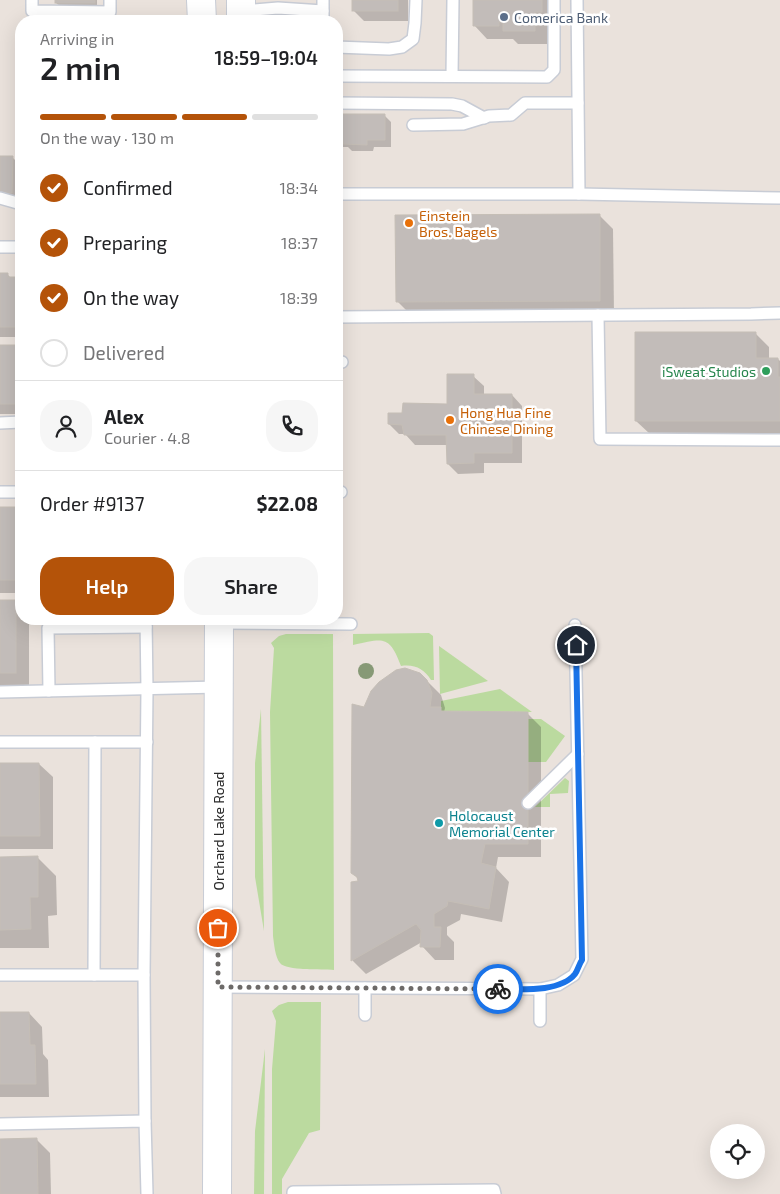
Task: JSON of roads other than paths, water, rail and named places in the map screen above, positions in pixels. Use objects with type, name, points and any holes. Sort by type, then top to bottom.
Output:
[{"type":"main road","points":[[201,0],[202,15]]},
{"type":"main road","name":"Orchard Lake Road","points":[[217,1194],[219,625]]},
{"type":"lane","points":[[32,0],[32,10],[110,12],[110,0]]},
{"type":"lane","points":[[343,47],[389,49],[402,47],[412,38],[416,0]]},
{"type":"lane","points":[[452,76],[453,0]]},
{"type":"lane","points":[[343,76],[547,76],[554,70],[554,0]]},
{"type":"lane","points":[[577,0],[579,194]]},
{"type":"lane","points":[[241,11],[278,8],[323,11]]},
{"type":"lane","points":[[413,125],[463,124],[489,116],[511,114],[525,103],[578,103]]},
{"type":"lane","points":[[343,104],[452,104],[462,106],[484,118]]},
{"type":"lane","points":[[343,194],[579,194],[780,198]]},
{"type":"lane","points":[[0,198],[15,202]]},
{"type":"lane","points":[[0,247],[15,247]]},
{"type":"lane","points":[[343,316],[780,313]]},
{"type":"lane","points":[[598,315],[600,439],[780,440]]},
{"type":"lane","points":[[0,422],[15,422]]},
{"type":"lane","points":[[0,492],[15,492]]},
{"type":"lane","points":[[343,624],[351,624]]},
{"type":"lane","points":[[49,691],[48,628],[107,625]]},
{"type":"lane","points":[[146,625],[144,975],[147,1194]]},
{"type":"lane","points":[[218,987],[540,989],[558,985],[574,975],[582,960],[575,625]]},
{"type":"lane","points":[[0,692],[219,688]]},
{"type":"lane","points":[[0,742],[146,742]]},
{"type":"lane","points":[[94,975],[95,742]]},
{"type":"lane","points":[[528,803],[578,754]]},
{"type":"lane","points":[[0,975],[144,975]]},
{"type":"lane","points":[[365,988],[365,1015]]},
{"type":"lane","points":[[540,989],[540,1021]]},
{"type":"lane","points":[[0,1124],[145,1121]]},
{"type":"lane","points":[[293,1194],[293,1192],[494,1190],[494,1194]]},
{"type":"place","name":"Comerica Bank","points":[[504,17]]},
{"type":"place","name":"Einstein Bros. Bagels","points":[[409,223]]},
{"type":"place","name":"iSweat Studios","points":[[766,371]]},
{"type":"place","name":"Hong Hua Fine Chinese Dining","points":[[450,420]]},
{"type":"place","name":"Holocaust Memorial Center","points":[[439,823]]}]
